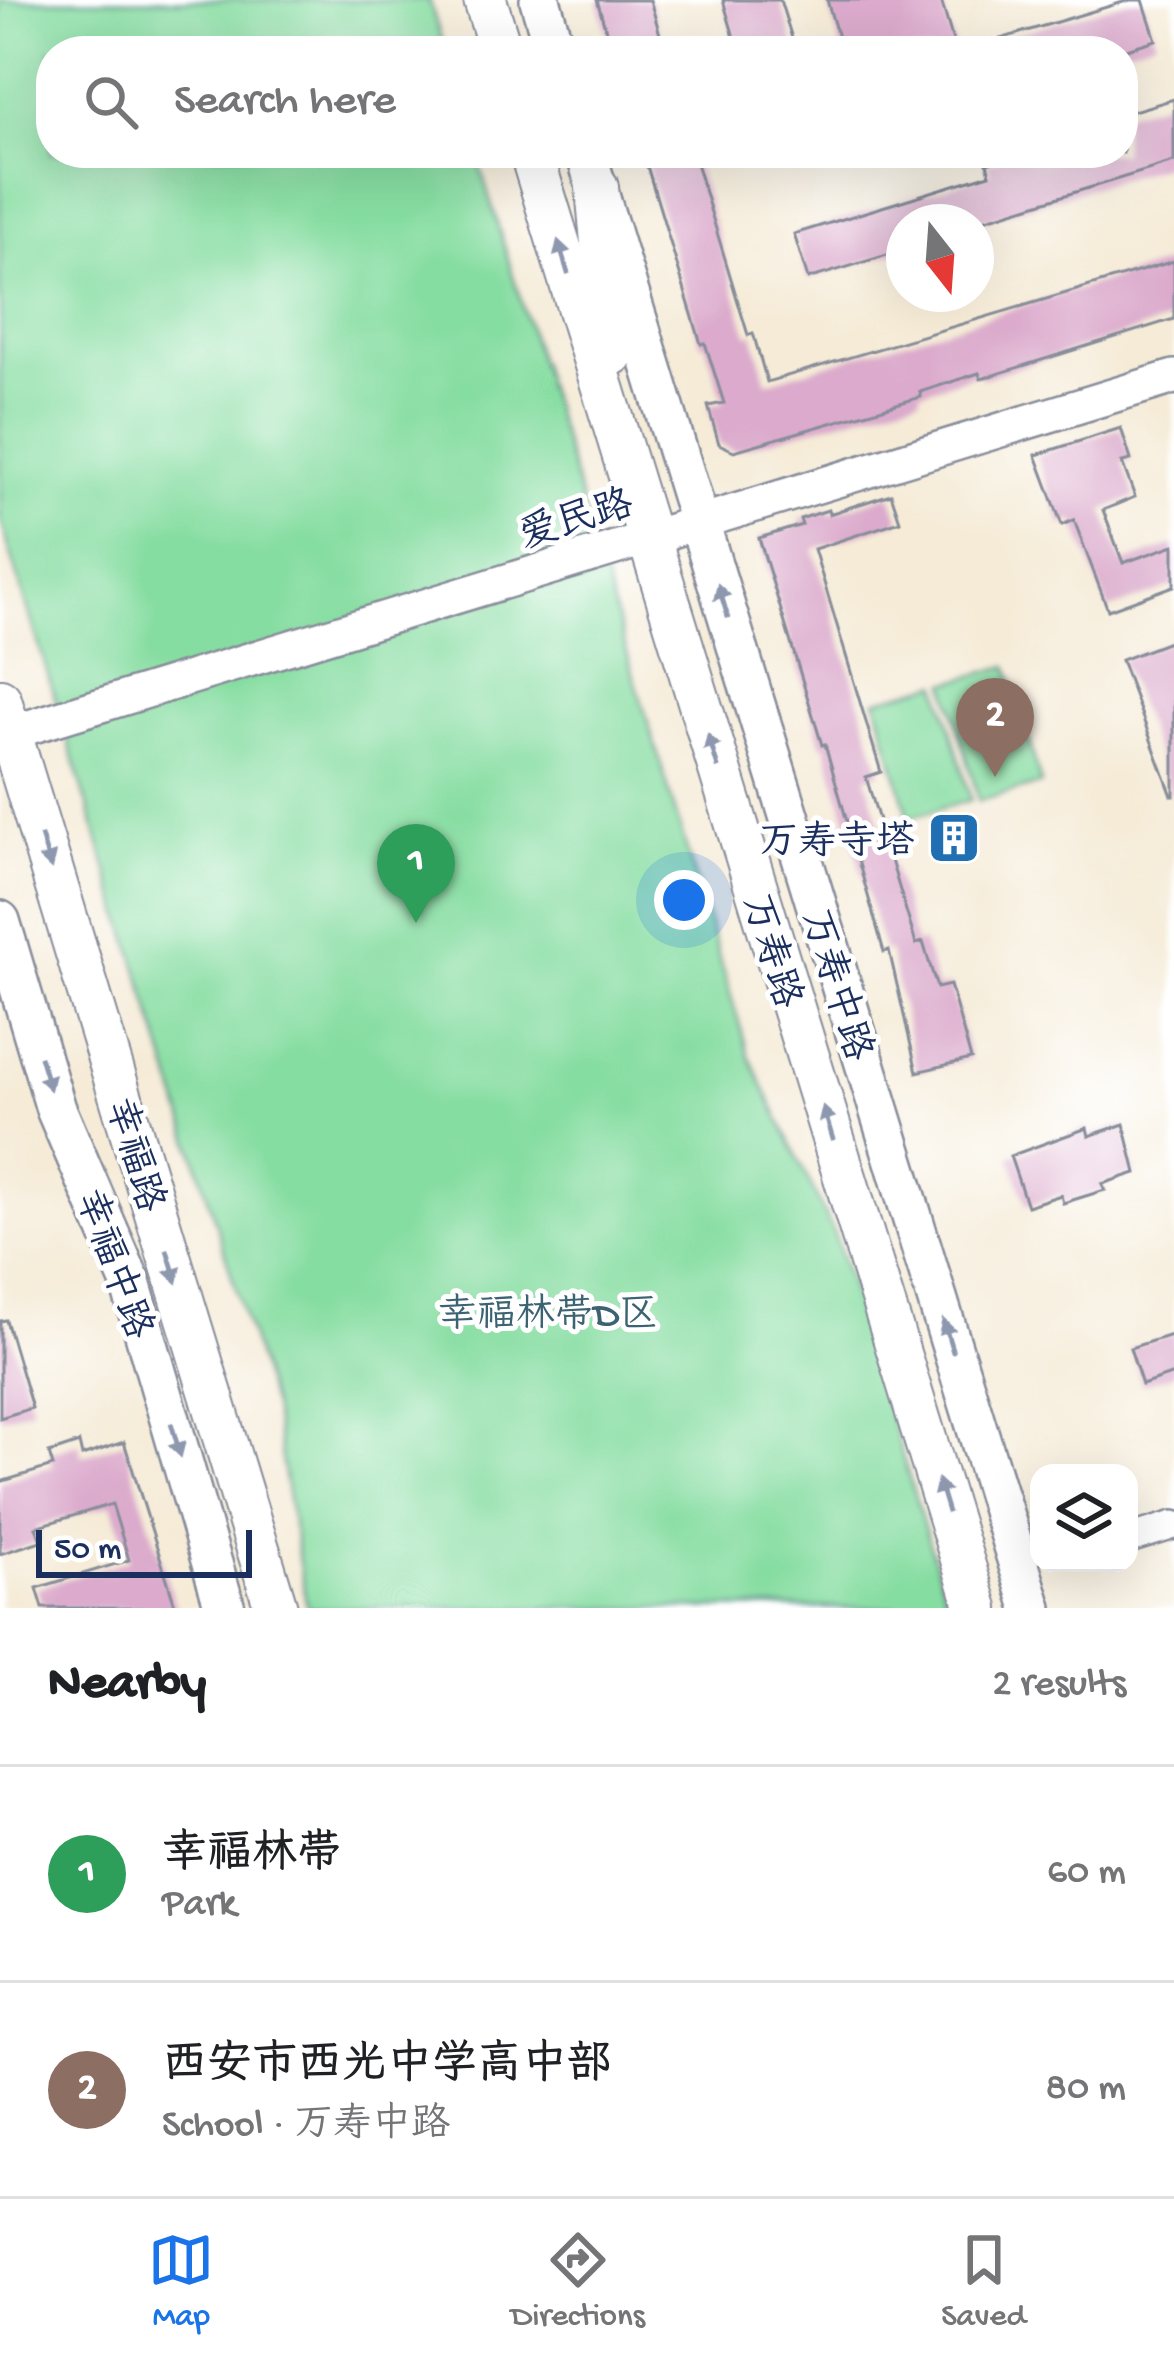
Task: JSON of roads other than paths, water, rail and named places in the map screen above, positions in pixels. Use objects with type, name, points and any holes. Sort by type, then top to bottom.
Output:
[{"type":"main road","points":[[485,0],[496,36]]},
{"type":"main road","points":[[540,0],[551,36]]},
{"type":"main road","name":"万寿路","points":[[536,168],[977,1608]]},
{"type":"main road","points":[[592,170],[620,445]]},
{"type":"main road","name":"万寿中路","points":[[592,170],[1034,1581]]},
{"type":"main road","name":"幸福路","points":[[3,723],[276,1608]]},
{"type":"main road","name":"幸福中路","points":[[0,921],[56,1109],[128,1279],[225,1608]]},
{"type":"street","name":"爱民路","points":[[3,723],[648,538],[1174,377]]},
{"type":"street","points":[[1138,1536],[1174,1525]]},
{"type":"place","name":"西安市西光中学高中部","points":[[995,777]]},
{"type":"place","name":"万寿寺塔","points":[[954,838]]},
{"type":"place","name":"幸福林带","points":[[416,923]]},
{"type":"park label","name":"幸福林带D区","points":[[548,1311]]}]
